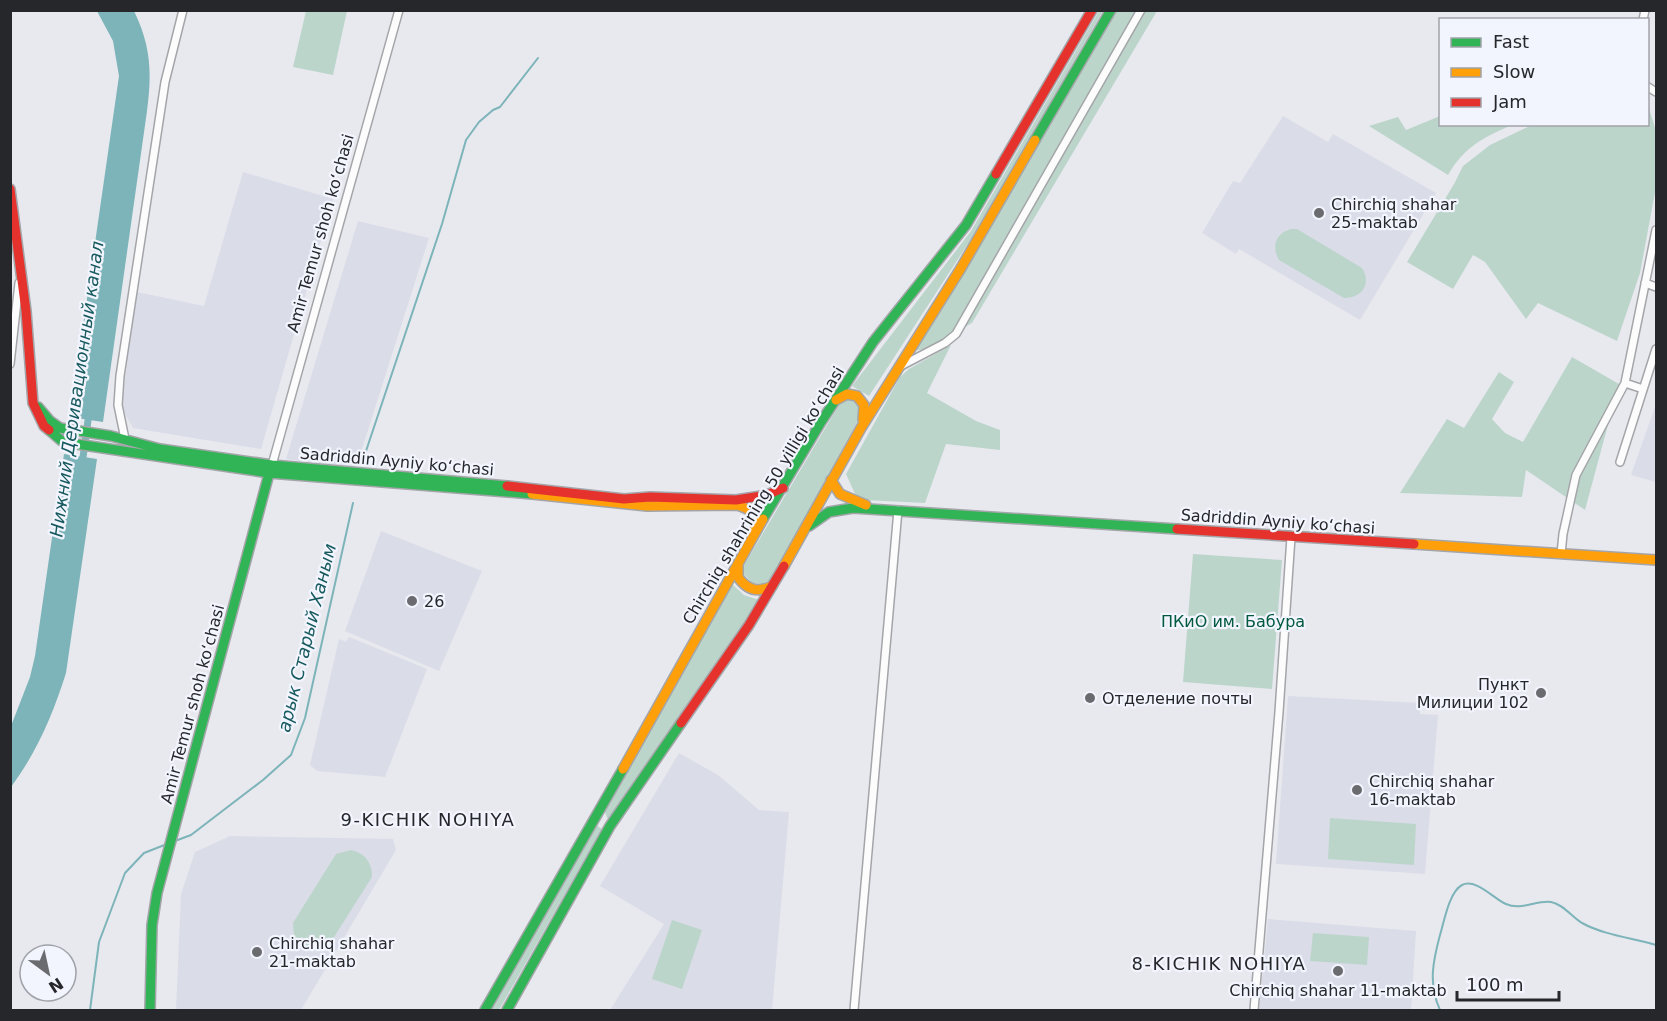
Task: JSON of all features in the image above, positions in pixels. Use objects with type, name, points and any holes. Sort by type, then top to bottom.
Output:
[{"type":"main road","name":"Chirchiq shahrining 50 yilligi koʻchasi","points":[[485,1011],[596,818],[738,561],[829,408],[873,342],[966,225],[1092,10]]},
{"type":"main road","points":[[507,1011],[610,826],[749,625],[774,584],[861,428],[962,268],[1111,10]]},
{"type":"main road","name":"Sadriddin Ayniy ko‘chasi","points":[[10,189],[15,246],[21,267],[30,343],[34,407],[40,420],[51,434],[66,443],[270,469],[557,496],[627,506],[737,505],[752,510],[756,516],[756,526],[751,541]]},
{"type":"main road","name":"Sadriddin Ayniy ko‘chasi","points":[[32,388],[35,402],[46,417],[57,426],[125,439],[160,449],[270,469],[558,490],[624,499],[650,497],[736,500],[767,495],[783,488]]},
{"type":"main road","points":[[829,408],[836,400],[844,396],[850,394],[857,396],[865,409],[861,428]]},
{"type":"main road","name":"Amir Temur shoh ko‘chasi","points":[[150,1011],[153,917],[168,850],[270,469]]},
{"type":"main road","points":[[831,480],[838,493],[852,501],[898,510]]},
{"type":"main road","points":[[803,532],[816,519],[837,509],[898,510]]},
{"type":"main road","name":"Sadriddin Ayniy ko‘chasi","points":[[898,510],[1656,560]]},
{"type":"main road","points":[[738,561],[738,578],[748,588],[762,591],[774,584]]},
{"type":"main road","points":[[596,818],[610,826]]},
{"type":"street","points":[[125,439],[118,405],[120,376],[165,82],[183,10]]},
{"type":"street","name":"Amir Temur shoh ko‘chasi","points":[[270,469],[399,10]]},
{"type":"street","points":[[898,368],[945,344],[956,334],[1141,10]]},
{"type":"street","points":[[1561,554],[1576,475],[1625,383],[1656,230]]},
{"type":"street","name":"Sadriddin Ayniy ko‘chasi","points":[[10,364],[21,267]]},
{"type":"street","points":[[1645,283],[1656,287]]},
{"type":"street","points":[[1620,462],[1656,349]]},
{"type":"street","points":[[1625,383],[1643,389]]},
{"type":"street","points":[[854,1011],[898,510]]},
{"type":"street","points":[[1254,1011],[1291,537]]},
{"type":"shaded area","name":"Chirchiq shahar 25-maktab","points":[[1283,116],[1328,142],[1333,134],[1436,193],[1360,320],[1239,249],[1236,254],[1202,233],[1233,181],[1240,183]]},
{"type":"shaded area","points":[[243,172],[333,199],[261,449],[133,428],[121,407],[137,292],[204,306]]},
{"type":"shaded area","points":[[358,221],[429,238],[356,468],[286,459]]},
{"type":"shaded area","points":[[1656,404],[1656,482],[1631,475]]},
{"type":"shaded area","name":"26","points":[[381,531],[482,571],[439,671],[345,631]]},
{"type":"shaded area","points":[[349,637],[427,669],[385,777],[317,771],[310,765],[339,639],[346,642]]},
{"type":"shaded area","name":"Chirchiq shahar 16-maktab","points":[[1288,696],[1420,703],[1420,714],[1438,715],[1425,874],[1276,864]]},
{"type":"shaded area","points":[[679,753],[718,775],[759,810],[789,812],[772,1010],[610,1010],[664,924],[600,886]]},
{"type":"shaded area","name":"Chirchiq shahar 21-maktab","points":[[230,836],[393,839],[396,850],[301,1010],[176,1010],[181,894],[195,852]]},
{"type":"shaded area","name":"Chirchiq shahar 11-maktab","points":[[1268,919],[1416,931],[1411,1010],[1259,1010]]},
{"type":"green space","points":[[306,11],[347,11],[333,75],[293,67]]},
{"type":"green space","points":[[1099,11],[1103,11],[975,233],[869,396],[852,386],[971,231]]},
{"type":"green space","points":[[1116,11],[1157,11],[972,323],[928,348],[914,350]]},
{"type":"green space","points":[[1649,108],[1656,131],[1656,187],[1640,273],[1617,341],[1538,303],[1526,319],[1485,262],[1473,255],[1453,289],[1407,262],[1463,166],[1490,145],[1530,126],[1649,126]]},
{"type":"green space","points":[[1439,116],[1439,126],[1510,126],[1492,134],[1468,150],[1448,175],[1369,126],[1398,117],[1406,130]]},
{"type":"green space","points":[[1291,229],[1297,229],[1362,268],[1366,279],[1364,289],[1356,296],[1344,298],[1279,260],[1275,250],[1276,241]]},
{"type":"green space","points":[[951,345],[927,393],[976,421],[1000,430],[1000,450],[946,444],[925,503],[865,500],[855,494],[846,474],[900,377],[909,369]]},
{"type":"green space","points":[[1572,357],[1619,384],[1585,510],[1526,470],[1522,497],[1400,493],[1447,419],[1464,428],[1499,372],[1514,382],[1492,419],[1505,433],[1523,442]]},
{"type":"green space","points":[[847,400],[854,400],[859,404],[860,417],[771,580],[762,584],[752,583],[743,573],[744,565],[839,405]]},
{"type":"green space","name":"ПКиО им. Бабура","points":[[1193,554],[1282,560],[1272,689],[1183,682]]},
{"type":"green space","points":[[732,584],[744,595],[759,600],[607,818],[605,812]]},
{"type":"green space","points":[[1330,818],[1416,824],[1414,865],[1328,859]]},
{"type":"green space","points":[[596,825],[602,829],[499,1010],[492,1010]]},
{"type":"green space","points":[[351,850],[367,859],[372,877],[329,945],[316,951],[303,947],[294,937],[293,923],[336,854]]},
{"type":"green space","points":[[672,920],[702,930],[682,989],[652,979]]},
{"type":"green space","points":[[1313,933],[1369,937],[1367,965],[1310,961]]},
{"type":"water","points":[[97,11],[134,11],[144,36],[150,72],[147,111],[103,422],[70,417],[119,76],[113,41]]},
{"type":"water","points":[[64,454],[97,459],[66,673],[43,732],[29,760],[11,787],[11,726],[30,677],[35,656]]},
{"type":"waterway","name":"арык Старый Ханым","points":[[365,454],[442,224],[466,140],[479,122],[500,107],[538,58]]},
{"type":"waterway","name":"Нижний Деривационный канал","points":[[82,465],[89,413]]},
{"type":"waterway","name":"арык Старый Ханым","points":[[175,841],[191,835],[263,780],[291,755],[305,718],[353,503]]},
{"type":"waterway","name":"арык Старый Ханым","points":[[90,1010],[99,942],[125,873],[144,853],[167,844]]},
{"type":"waterway","points":[[1440,1010],[1433,982],[1435,954],[1450,900],[1462,885],[1473,884],[1512,906],[1555,903],[1591,927],[1656,945]]},
{"type":"traffic: fast","points":[[1035,140],[1111,10]]},
{"type":"traffic: fast","points":[[763,519],[821,422],[873,342],[966,225],[996,174]]},
{"type":"traffic: fast","points":[[38,407],[50,421],[60,428],[111,436],[160,449],[272,465],[507,486]]},
{"type":"traffic: fast","points":[[49,430],[63,442],[269,473],[532,494]]},
{"type":"traffic: fast","points":[[150,1010],[152,925],[157,893],[270,470]]},
{"type":"traffic: fast","points":[[809,526],[829,512],[853,508],[1177,529]]},
{"type":"traffic: fast","points":[[507,1010],[610,826],[681,723]]},
{"type":"traffic: fast","points":[[485,1010],[623,769]]},
{"type":"traffic: slow","points":[[784,566],[861,428],[961,268],[1035,140]]},
{"type":"traffic: slow","points":[[836,400],[847,394],[857,396],[864,405],[863,420]]},
{"type":"traffic: slow","points":[[831,480],[840,494],[866,505]]},
{"type":"traffic: slow","points":[[532,494],[647,506],[737,505],[752,513],[755,530]]},
{"type":"traffic: slow","points":[[623,769],[763,519]]},
{"type":"traffic: slow","points":[[1414,544],[1656,560]]},
{"type":"traffic: slow","points":[[738,564],[738,577],[745,585],[757,590],[772,586]]},
{"type":"traffic: jam","points":[[996,174],[1092,10]]},
{"type":"traffic: jam","points":[[10,189],[26,311],[33,403],[44,426],[49,430]]},
{"type":"traffic: jam","points":[[507,486],[624,499],[650,497],[736,500],[767,495],[783,488]]},
{"type":"traffic: jam","points":[[1177,529],[1414,544]]},
{"type":"traffic: jam","points":[[681,723],[749,625],[784,566]]},
{"type":"place","name":"Chirchiq shahar 25-maktab","points":[[1319,213]]},
{"type":"place","name":"26","points":[[412,601]]},
{"type":"place","name":"Пункт Милиции 102","points":[[1541,693]]},
{"type":"place","name":"Отделение почты","points":[[1090,698]]},
{"type":"place","name":"Chirchiq shahar 16-maktab","points":[[1357,790]]},
{"type":"place","name":"Chirchiq shahar 21-maktab","points":[[257,952]]},
{"type":"place","name":"Chirchiq shahar 11-maktab","points":[[1338,971]]},
{"type":"district","name":"9-KICHIK NOHIYA","points":[[428,820]]},
{"type":"district","name":"8-KICHIK NOHIYA","points":[[1219,964]]}]
